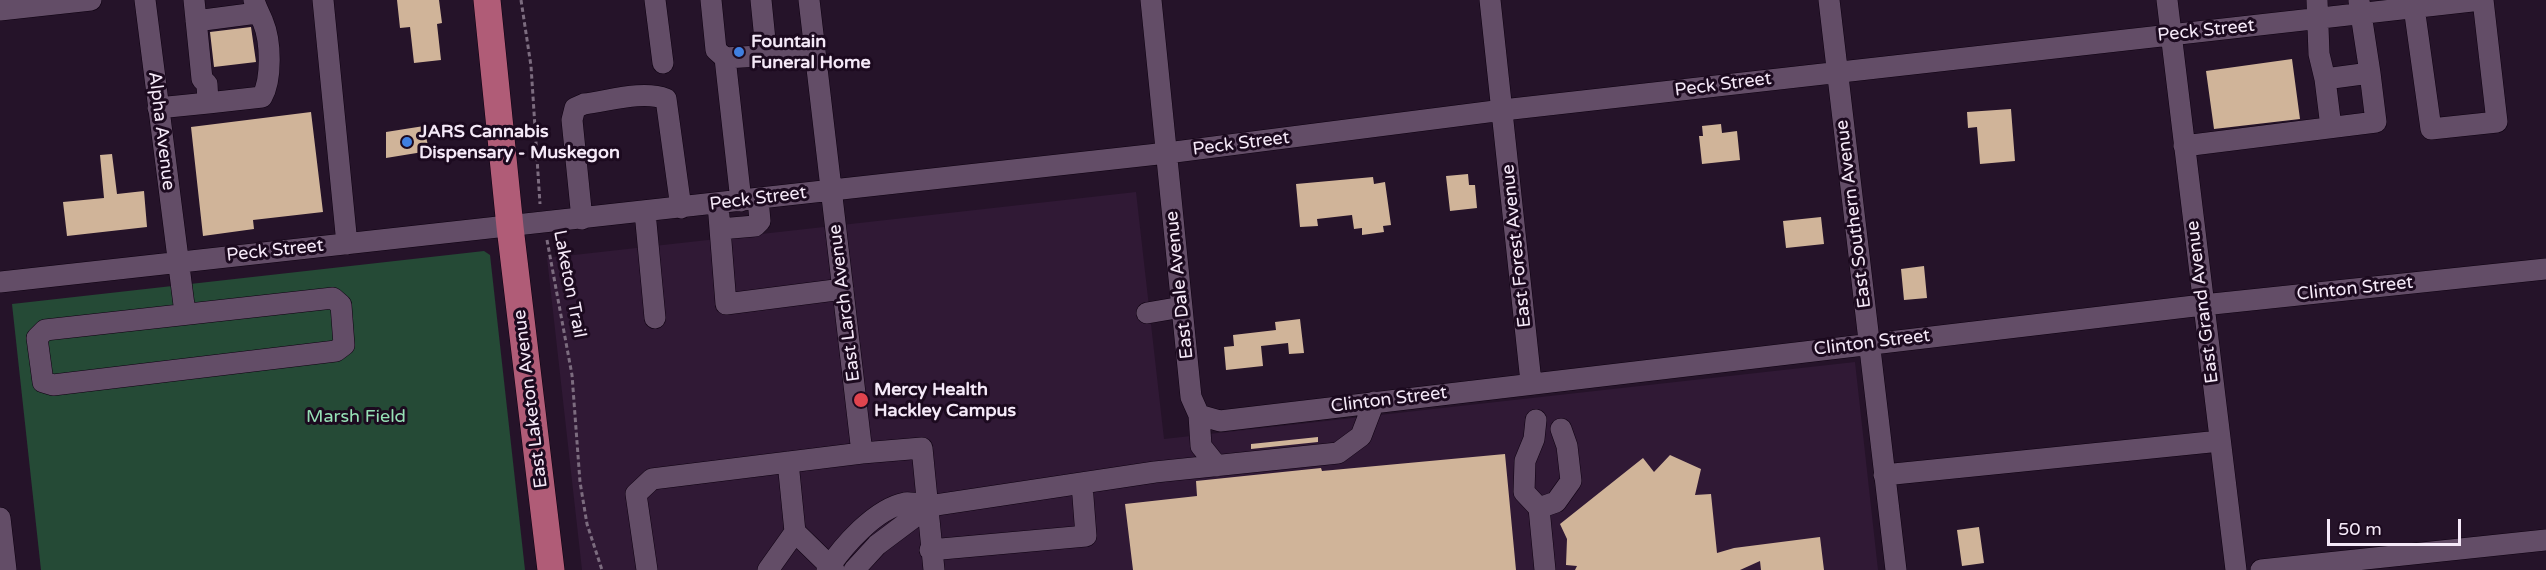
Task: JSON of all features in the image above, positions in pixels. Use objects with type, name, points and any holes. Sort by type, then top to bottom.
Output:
[{"type":"main road","name":"East Laketon Avenue","points":[[487,0],[510,227],[551,570]]},
{"type":"street","points":[[0,10],[91,0]]},
{"type":"street","name":"Alpha Avenue","points":[[145,0],[184,313]]},
{"type":"street","points":[[194,0],[202,79],[207,93]]},
{"type":"street","points":[[322,0],[347,244]]},
{"type":"street","points":[[655,0],[663,63]]},
{"type":"street","points":[[711,0],[716,50],[725,58],[749,200],[760,221],[755,226],[720,229]]},
{"type":"street","points":[[759,56],[768,46],[761,0]]},
{"type":"street","name":"East Larch Avenue","points":[[809,0],[862,453]]},
{"type":"street","name":"East Dale Avenue","points":[[1151,0],[1191,397],[1199,415],[1201,446],[1217,466]]},
{"type":"street","name":"East Forest Avenue","points":[[1490,0],[1531,382]]},
{"type":"street","name":"East Southern Avenue","points":[[1829,0],[1896,570]]},
{"type":"street","name":"East Grand Avenue","points":[[2167,0],[2236,570]]},
{"type":"street","points":[[2414,7],[2432,129],[2497,122],[2482,0]]},
{"type":"street","name":"Peck Street","points":[[0,282],[1167,153],[1503,110],[2171,34],[2318,9],[2414,7],[2482,0]]},
{"type":"street","points":[[158,108],[207,93],[262,97],[268,83],[269,71],[265,29],[256,7],[196,21]]},
{"type":"street","points":[[2184,146],[2376,122],[2360,7]]},
{"type":"street","points":[[2318,9],[2319,54],[2325,79],[2331,127]]},
{"type":"street","points":[[725,58],[815,51]]},
{"type":"street","points":[[2325,79],[2370,73]]},
{"type":"street","points":[[582,219],[572,120],[575,108],[584,104],[644,96],[666,99],[681,208]]},
{"type":"street","points":[[718,204],[726,304],[843,289]]},
{"type":"street","points":[[645,212],[655,318]]},
{"type":"street","name":"Clinton Street","points":[[1199,415],[1220,421],[1531,382],[2203,305],[2546,269]]},
{"type":"street","points":[[333,298],[341,305],[344,345],[336,351],[53,385],[43,382],[37,338],[45,330],[184,313],[333,298]]},
{"type":"street","points":[[1147,313],[1182,308]]},
{"type":"street","points":[[788,462],[795,532],[830,569],[850,540],[876,516],[906,503],[929,506],[1155,472],[1338,453],[1361,436],[1374,402]]},
{"type":"street","points":[[1536,420],[1534,439],[1525,461],[1524,492],[1539,508],[1545,570]]},
{"type":"street","points":[[1539,508],[1556,502],[1571,482],[1567,446],[1561,429]]},
{"type":"street","points":[[1884,475],[2220,441]]},
{"type":"street","points":[[647,570],[636,494],[652,479],[862,453],[922,448],[929,506],[932,560],[1086,536],[1082,484]]},
{"type":"street","points":[[854,570],[877,545],[929,506]]},
{"type":"street","points":[[0,518],[4,564]]},
{"type":"street","points":[[768,570],[795,532]]},
{"type":"street","points":[[2261,570],[2546,540]]},
{"type":"path","name":"Laketon Trail","points":[[521,0],[531,66],[540,207],[572,375],[580,482],[587,524],[602,570]]},
{"type":"shaded area","name":"Mercy Health Hackley Campus","points":[[1136,192],[1164,439],[1855,362],[1878,570],[582,570],[547,258]]},
{"type":"green space","name":"Marsh Field","points":[[484,251],[490,255],[525,570],[41,570],[12,304]]},
{"type":"building","points":[[397,0],[439,0],[442,23],[437,24],[441,60],[414,63],[410,27],[400,28]]},
{"type":"building","points":[[251,27],[256,62],[214,67],[210,32]]},
{"type":"building","points":[[2292,59],[2300,119],[2214,129],[2206,71]]},
{"type":"building","points":[[2011,109],[2015,161],[1980,164],[1977,127],[1968,128],[1967,112]]},
{"type":"building","points":[[311,112],[323,212],[253,220],[254,229],[203,236],[191,127]]},
{"type":"building","points":[[1721,124],[1722,133],[1737,131],[1740,160],[1702,164],[1699,136],[1703,136],[1702,126]]},
{"type":"building","name":"JARS Cannabis Dispensary - Muskegon","points":[[424,126],[429,151],[386,158],[386,132]]},
{"type":"building","points":[[112,154],[117,194],[144,191],[147,227],[67,236],[63,202],[104,198],[100,155]]},
{"type":"building","points":[[1468,174],[1469,185],[1475,185],[1477,208],[1450,211],[1446,176]]},
{"type":"building","points":[[1373,177],[1374,184],[1385,182],[1391,225],[1383,226],[1384,232],[1362,235],[1362,228],[1354,229],[1352,215],[1317,219],[1318,226],[1300,227],[1296,184]]},
{"type":"building","points":[[1821,217],[1824,244],[1786,248],[1783,221]]},
{"type":"building","points":[[1924,266],[1927,298],[1904,300],[1901,269]]},
{"type":"building","points":[[1300,319],[1304,353],[1289,354],[1288,343],[1261,346],[1263,366],[1226,370],[1224,347],[1234,346],[1233,335],[1276,330],[1275,322]]},
{"type":"building","points":[[1318,437],[1318,442],[1251,449],[1251,444]]},
{"type":"building","points":[[1505,454],[1516,570],[1133,570],[1125,504],[1197,496],[1196,481],[1321,468],[1322,471]]},
{"type":"building","points":[[1670,455],[1701,469],[1695,495],[1711,494],[1717,553],[1734,548],[1820,537],[1824,570],[1761,570],[1760,561],[1740,570],[1575,570],[1577,566],[1566,565],[1567,539],[1560,524],[1643,458],[1654,472]]},
{"type":"building","points":[[1979,527],[1984,563],[1962,566],[1957,530]]},
{"type":"place","name":"Fountain Funeral Home","points":[[739,52]]},
{"type":"place","name":"JARS Cannabis Dispensary - Muskegon","points":[[407,142]]},
{"type":"place","name":"Mercy Health Hackley Campus","points":[[861,400]]}]
